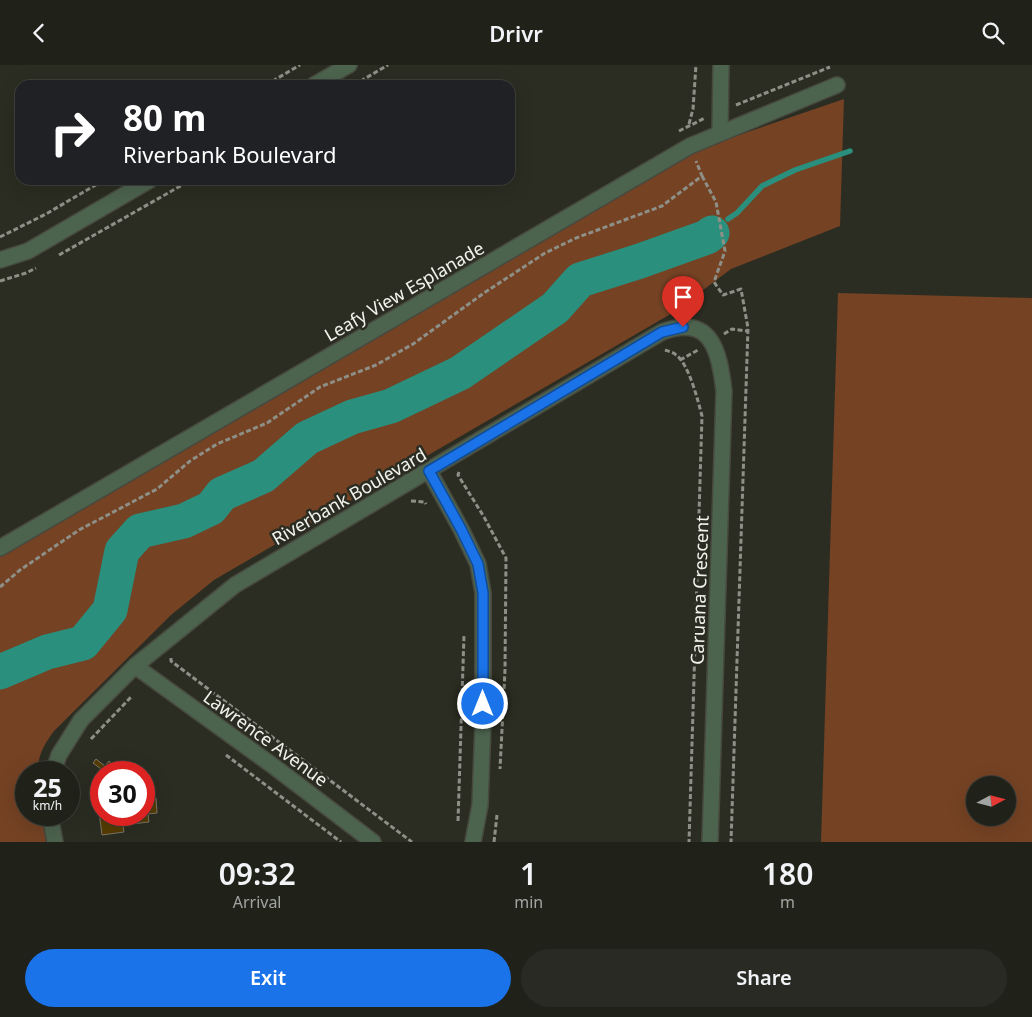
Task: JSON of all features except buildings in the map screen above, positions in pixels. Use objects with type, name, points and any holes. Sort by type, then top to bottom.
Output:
[{"type":"street","points":[[322,80],[348,65]]},
{"type":"street","points":[[720,133],[721,65]]},
{"type":"street","name":"Leafy View Esplanade","points":[[0,548],[690,146],[837,85]]},
{"type":"street","points":[[0,260],[28,251],[141,185]]},
{"type":"street","name":"Riverbank Boulevard","points":[[57,761],[81,719],[135,666],[235,585],[662,332],[683,327],[693,328],[705,334],[712,341]]},
{"type":"street","name":"Caruana Crescent","points":[[710,842],[724,391],[718,353],[712,341]]},
{"type":"street","points":[[429,471],[478,564],[483,593],[480,805],[473,842]]},
{"type":"street","name":"Lawrence Avenue","points":[[135,666],[374,842]]},
{"type":"street","points":[[52,826],[55,842]]},
{"type":"path","points":[[274,80],[300,65]]},
{"type":"path","points":[[362,80],[388,65]]},
{"type":"path","points":[[689,125],[693,109],[696,65]]},
{"type":"path","points":[[683,128],[702,176],[716,202],[724,251],[714,282],[723,295],[741,289],[748,328],[731,842]]},
{"type":"path","points":[[0,587],[20,570],[79,530],[157,489],[190,461],[217,444],[267,423],[320,387],[376,365],[413,344],[484,293],[545,253],[576,238],[662,206],[702,176]]},
{"type":"path","points":[[0,237],[46,214],[95,185]]},
{"type":"path","points":[[51,259],[182,185]]},
{"type":"path","points":[[0,281],[26,273],[43,264]]},
{"type":"path","points":[[662,348],[676,354],[680,360],[694,386],[702,416],[689,842]]},
{"type":"path","points":[[459,471],[458,475],[506,558],[505,670],[500,772]]},
{"type":"path","points":[[402,502],[425,502],[430,509]]},
{"type":"path","points":[[458,830],[464,633]]},
{"type":"path","points":[[178,651],[171,658],[171,661],[412,842]]},
{"type":"path","points":[[86,744],[138,689]]},
{"type":"path","points":[[222,752],[341,842]]},
{"type":"path","points":[[494,842],[498,807]]},
{"type":"shaded area","points":[[844,99],[840,226],[731,269],[674,312],[214,580],[171,615],[54,731],[42,750],[39,761],[15,761],[15,826],[44,826],[46,842],[0,842],[0,554],[701,148]]},
{"type":"shaded area","points":[[838,293],[1032,298],[1032,842],[821,842]]},
{"type":"waterway","points":[[728,219],[737,213],[762,186],[795,170],[850,151]]},
{"type":"waterway","points":[[0,672],[47,652],[83,643],[110,610],[122,551],[140,531],[184,521],[211,508],[222,494],[263,476],[307,438],[352,417],[391,406],[460,373],[555,308],[580,280],[640,261],[707,237],[712,233]]},
{"type":"route","points":[[483,704],[483,593],[478,564],[429,471],[662,332],[683,327]]}]
